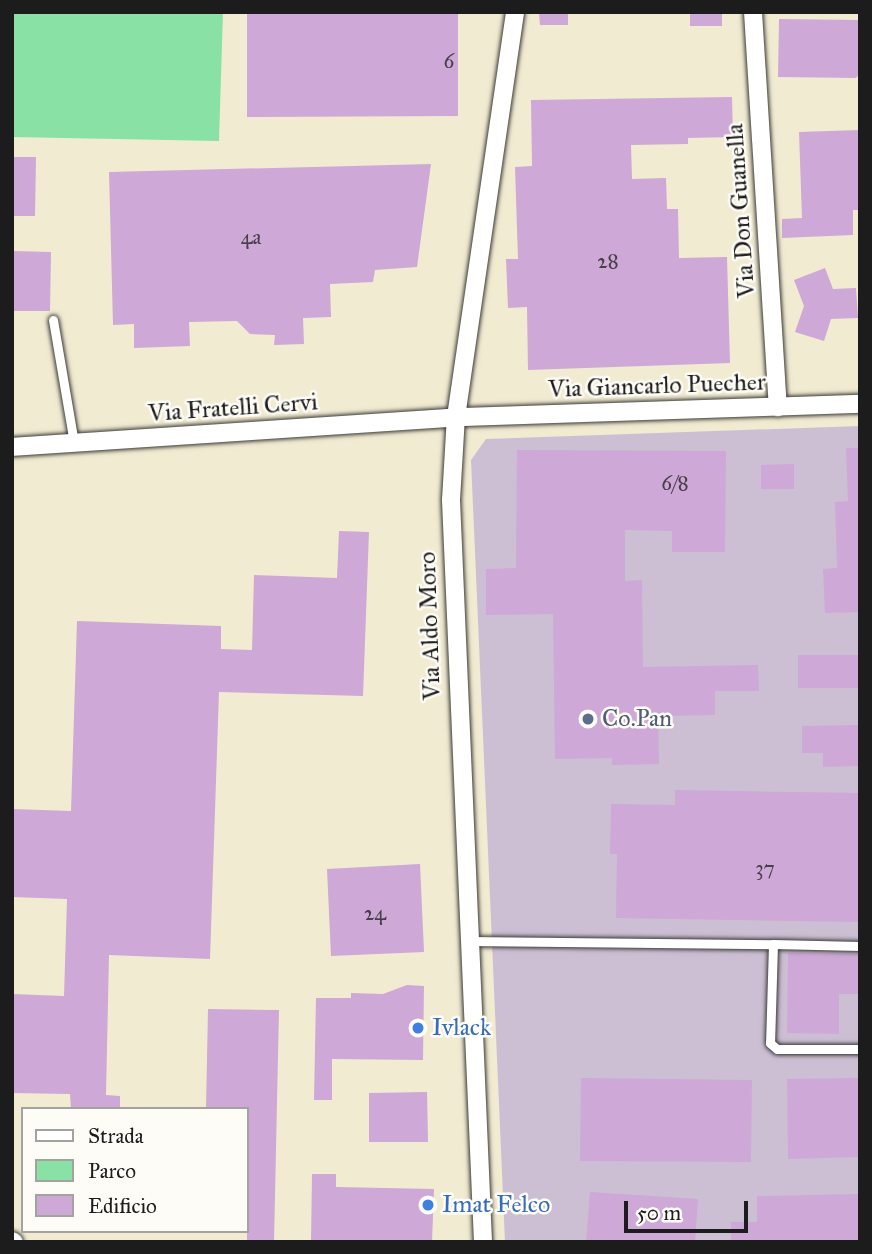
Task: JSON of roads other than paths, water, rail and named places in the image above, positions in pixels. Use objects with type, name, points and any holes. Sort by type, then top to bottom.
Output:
[{"type":"street","name":"Via Aldo Moro","points":[[483,1242],[467,941],[451,516],[456,417],[515,12]]},
{"type":"street","name":"Via Don Guanella","points":[[753,12],[778,407]]},
{"type":"street","name":"Via Giancarlo Puecher","points":[[456,417],[860,404]]},
{"type":"street","name":"Via Fratelli Cervi","points":[[12,447],[456,417]]},
{"type":"lane","points":[[53,320],[74,443]]},
{"type":"lane","points":[[467,941],[860,946]]},
{"type":"lane","points":[[773,944],[770,1043],[776,1049],[860,1049]]},
{"type":"place","name":"Co.Pan","points":[[588,719]]},
{"type":"place","name":"Ivlack","points":[[418,1028]]},
{"type":"place","name":"Imat Felco","points":[[428,1205]]}]
